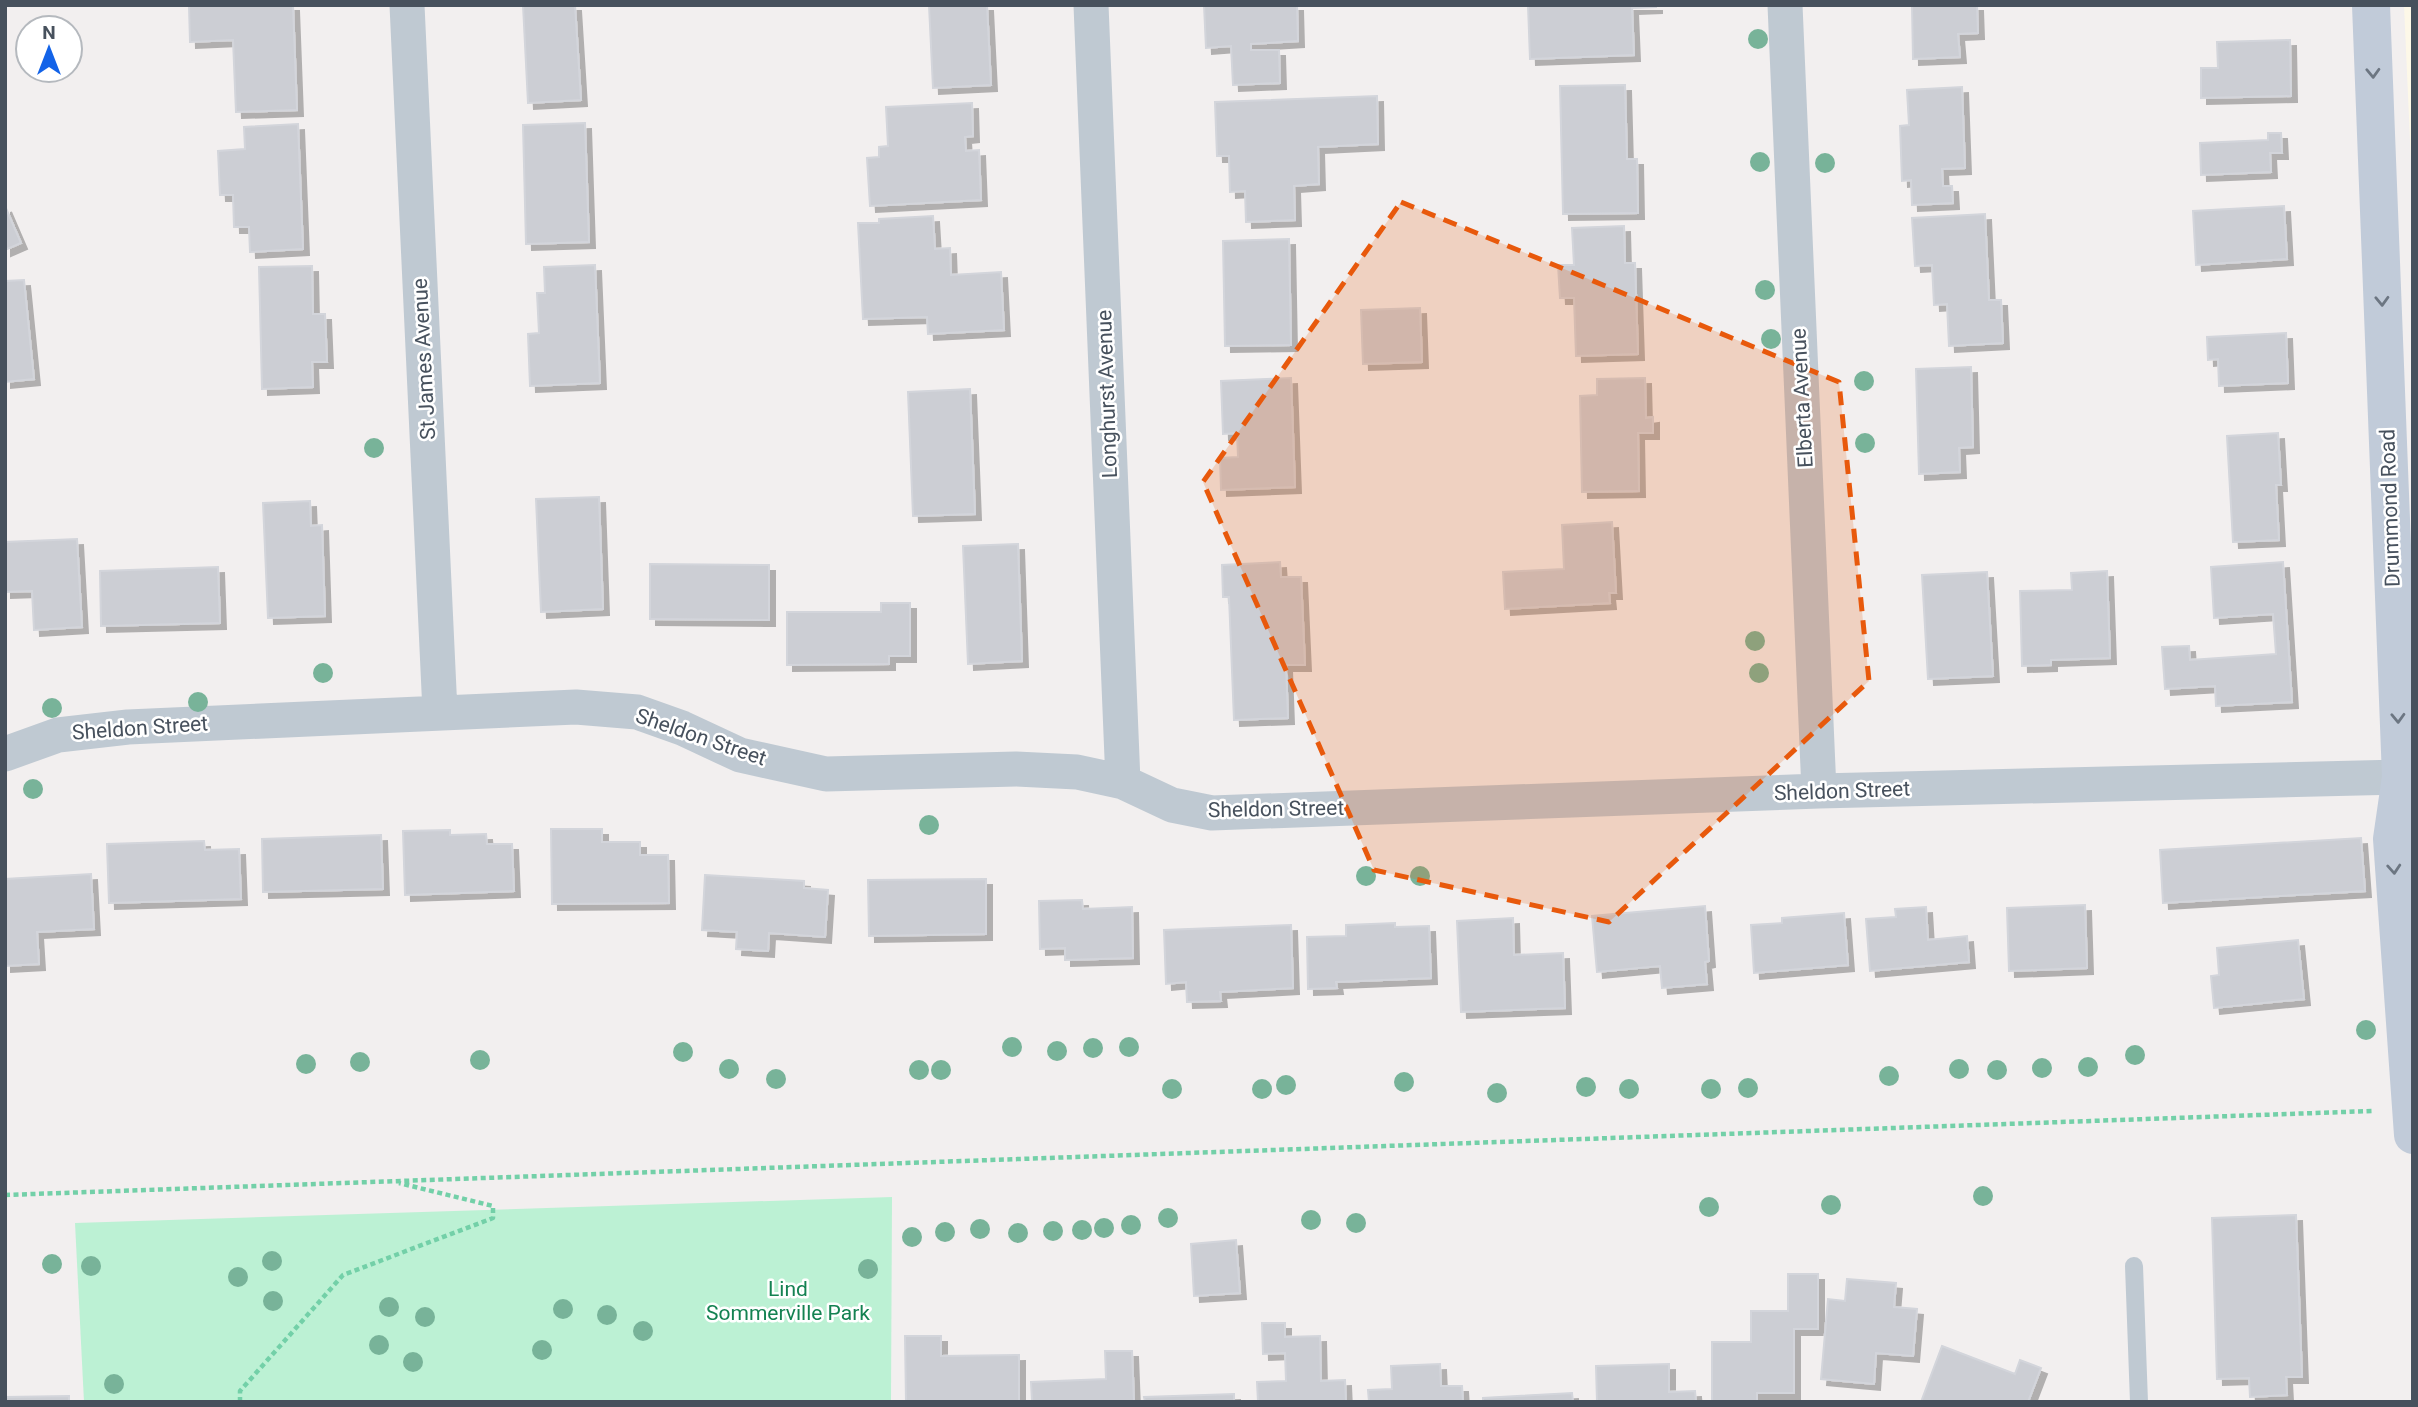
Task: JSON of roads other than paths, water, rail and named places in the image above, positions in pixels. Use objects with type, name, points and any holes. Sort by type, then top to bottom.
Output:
[{"type":"main road","name":"Drummond Road","points":[[2371,5],[2407,777],[2392,839],[2412,1122]]},
{"type":"main road","points":[[2407,777],[2413,820]]},
{"type":"street","name":"St James Avenue","points":[[407,5],[440,712]]},
{"type":"street","name":"Longhurst Avenue","points":[[1091,5],[1123,782]]},
{"type":"street","name":"Elberta Avenue","points":[[1785,5],[1819,791]]},
{"type":"street","name":"Sheldon Street","points":[[5,754],[58,734],[128,727],[576,707],[637,712],[682,728],[740,755],[826,774],[1016,769],[1077,772],[1123,782],[1172,805],[1212,813],[1819,791],[2407,777]]},
{"type":"lane","points":[[2134,1266],[2139,1402]]},
{"type":"park label","name":"Lind Sommerville Park","points":[[788,1301]]}]
